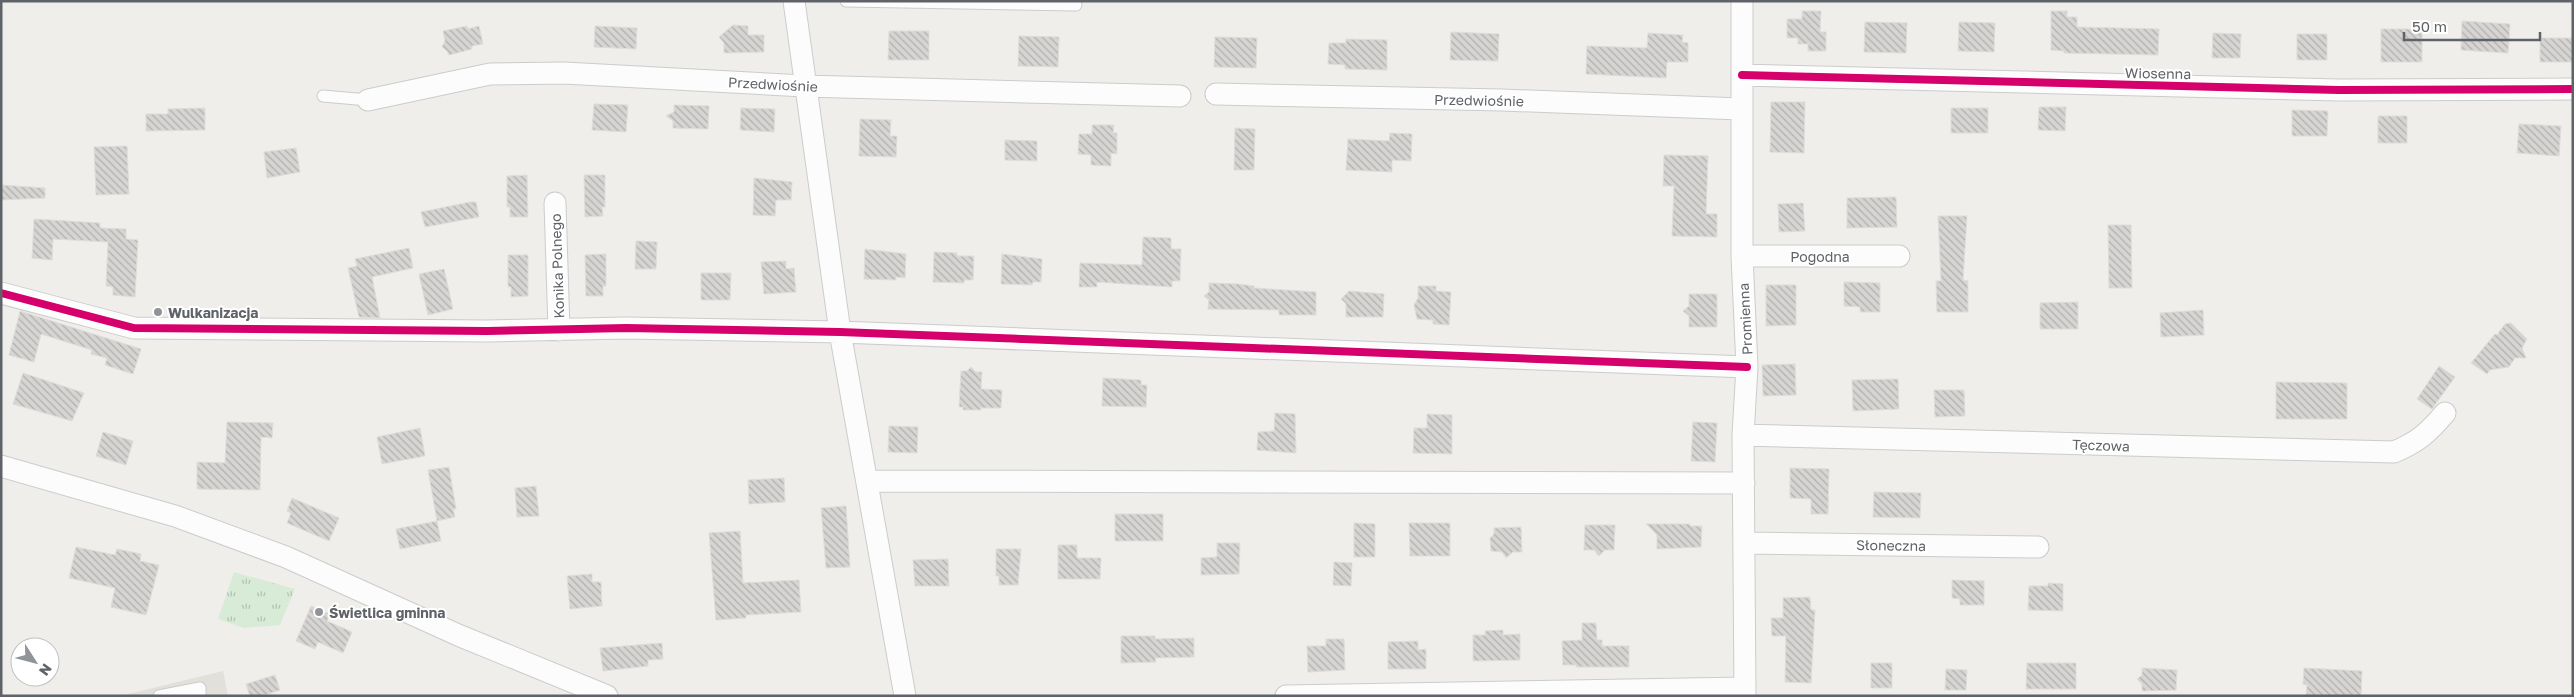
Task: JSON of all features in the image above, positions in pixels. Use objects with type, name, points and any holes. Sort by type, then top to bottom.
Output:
[{"type":"street","points":[[794,1],[804,86],[840,332],[905,696]]},
{"type":"street","name":"Promienna","points":[[1742,1],[1742,256],[1747,367],[1743,435],[1746,692]]},
{"type":"street","name":"Przedwiośnie","points":[[368,100],[490,74],[564,73],[804,86],[1180,96]]},
{"type":"street","name":"Wiosenna","points":[[1742,74],[2339,90],[2573,89]]},
{"type":"street","name":"Przedwiośnie","points":[[1216,94],[1502,100],[1742,109]]},
{"type":"street","name":"Konika Polnego","points":[[555,202],[559,330]]},
{"type":"street","name":"Pogodna","points":[[1742,256],[1899,256]]},
{"type":"street","points":[[1,293],[134,328],[264,331],[626,328],[840,332],[1747,367]]},
{"type":"street","name":"Tęczowa","points":[[1743,435],[2394,452],[2416,443],[2445,413]]},
{"type":"street","points":[[1,466],[175,516],[286,557],[458,635],[607,696]]},
{"type":"street","points":[[867,481],[1744,483]]},
{"type":"street","name":"Słoneczna","points":[[1745,543],[2038,547]]},
{"type":"street","points":[[1286,696],[1746,692]]},
{"type":"lane","points":[[846,1],[1076,5]]},
{"type":"lane","points":[[323,96],[368,100]]},
{"type":"lane","points":[[159,696],[200,688],[200,696]]},
{"type":"shaded area","points":[[223,671],[228,696],[120,696]]},
{"type":"green space","points":[[234,572],[295,589],[280,625],[244,628],[218,619]]},
{"type":"building","points":[[1802,11],[1821,11],[1820,32],[1826,32],[1826,51],[1808,51],[1808,44],[1798,44],[1798,38],[1787,38],[1787,19],[1802,19]]},
{"type":"building","points":[[2051,11],[2067,11],[2067,17],[2077,17],[2077,27],[2159,29],[2158,55],[2064,53],[2064,51],[2051,50]]},
{"type":"building","points":[[2462,21],[2510,24],[2508,53],[2461,50]]},
{"type":"building","points":[[1865,22],[1907,23],[1906,53],[1864,52]]},
{"type":"building","points":[[1959,22],[1995,23],[1994,52],[1958,51]]},
{"type":"building","points":[[733,25],[748,26],[748,35],[764,35],[764,52],[724,53],[724,43],[719,37]]},
{"type":"building","points":[[467,26],[468,29],[479,26],[483,44],[449,55],[442,47],[445,41],[443,31]]},
{"type":"building","points":[[595,26],[637,28],[636,49],[594,47]]},
{"type":"building","points":[[2381,29],[2422,29],[2422,62],[2381,62]]},
{"type":"building","points":[[889,31],[929,31],[929,60],[888,60]]},
{"type":"building","points":[[1451,32],[1499,34],[1498,61],[1450,60]]},
{"type":"building","points":[[1648,33],[1683,35],[1682,42],[1688,43],[1688,62],[1667,62],[1666,78],[1586,74],[1587,46],[1647,48]]},
{"type":"building","points":[[2213,33],[2241,34],[2240,58],[2212,58]]},
{"type":"building","points":[[2297,34],[2327,34],[2327,60],[2297,60]]},
{"type":"building","points":[[1019,36],[1059,37],[1058,67],[1018,66]]},
{"type":"building","points":[[1215,37],[1257,38],[1256,68],[1214,67]]},
{"type":"building","points":[[2540,38],[2573,38],[2573,62],[2540,62]]},
{"type":"building","points":[[1346,39],[1387,40],[1387,70],[1345,69],[1345,65],[1328,64],[1329,43],[1346,43]]},
{"type":"building","points":[[1771,102],[1805,102],[1804,153],[1770,152]]},
{"type":"building","points":[[594,104],[628,105],[626,132],[592,130]]},
{"type":"building","points":[[674,105],[709,106],[708,129],[673,128],[673,121],[666,116],[674,112]]},
{"type":"building","points":[[2039,107],[2066,107],[2065,131],[2038,130]]},
{"type":"building","points":[[205,108],[205,130],[146,131],[146,114],[168,114],[168,109]]},
{"type":"building","points":[[741,108],[775,109],[774,132],[740,130]]},
{"type":"building","points":[[1951,108],[1988,108],[1988,133],[1951,133]]},
{"type":"building","points":[[2292,110],[2328,111],[2327,136],[2292,136]]},
{"type":"building","points":[[2378,116],[2407,116],[2407,143],[2378,143]]},
{"type":"building","points":[[860,119],[891,120],[890,136],[897,136],[896,157],[859,156]]},
{"type":"building","points":[[2519,124],[2561,126],[2559,156],[2517,153]]},
{"type":"building","points":[[1092,125],[1114,125],[1113,133],[1117,133],[1117,154],[1111,153],[1111,166],[1091,165],[1091,155],[1078,154],[1079,134],[1092,134]]},
{"type":"building","points":[[1235,128],[1255,129],[1254,170],[1234,170]]},
{"type":"building","points":[[1390,133],[1412,134],[1411,161],[1392,160],[1392,172],[1346,170],[1348,139],[1389,141]]},
{"type":"building","points":[[1005,140],[1037,141],[1037,161],[1005,160]]},
{"type":"building","points":[[127,146],[129,194],[96,195],[94,147]]},
{"type":"building","points":[[296,148],[300,172],[267,178],[264,152]]},
{"type":"building","points":[[1664,155],[1708,156],[1706,214],[1717,214],[1717,237],[1672,236],[1674,186],[1663,186]]},
{"type":"building","points":[[527,175],[528,217],[510,217],[510,207],[507,207],[507,176]]},
{"type":"building","points":[[584,175],[605,175],[605,207],[602,207],[603,216],[585,217]]},
{"type":"building","points":[[754,178],[792,182],[791,200],[776,200],[775,216],[753,215]]},
{"type":"building","points":[[1,185],[45,188],[45,198],[1,200]]},
{"type":"building","points":[[1896,197],[1897,227],[1847,228],[1847,198]]},
{"type":"building","points":[[476,202],[479,217],[425,227],[421,212]]},
{"type":"building","points":[[1803,203],[1805,231],[1779,232],[1778,204]]},
{"type":"building","points":[[1938,216],[1967,216],[1963,280],[1968,281],[1968,312],[1937,312],[1936,281],[1941,281]]},
{"type":"building","points":[[34,219],[100,223],[100,228],[126,229],[126,239],[138,240],[135,297],[113,295],[113,287],[106,286],[108,242],[53,239],[52,260],[32,258]]},
{"type":"building","points":[[2108,225],[2131,225],[2132,288],[2109,288]]},
{"type":"building","points":[[1143,237],[1171,238],[1171,249],[1181,249],[1180,281],[1172,281],[1172,287],[1097,282],[1097,287],[1079,287],[1080,263],[1142,265]]},
{"type":"building","points":[[636,241],[657,242],[656,269],[635,269]]},
{"type":"building","points":[[409,248],[413,268],[372,277],[380,318],[359,317],[348,268],[357,266],[355,259]]},
{"type":"building","points":[[865,249],[906,254],[905,278],[896,277],[896,280],[864,279]]},
{"type":"building","points":[[934,252],[957,253],[957,256],[974,256],[973,280],[964,280],[964,283],[933,282]]},
{"type":"building","points":[[606,254],[606,286],[603,286],[603,296],[586,296],[585,255]]},
{"type":"building","points":[[1002,254],[1042,259],[1041,282],[1033,282],[1032,285],[1001,284]]},
{"type":"building","points":[[508,255],[528,255],[528,296],[511,297],[511,287],[508,287]]},
{"type":"building","points":[[786,261],[786,269],[794,268],[796,292],[764,294],[761,262]]},
{"type":"building","points":[[444,269],[453,309],[428,315],[419,274]]},
{"type":"building","points":[[701,273],[731,273],[730,300],[701,300]]},
{"type":"building","points":[[1844,282],[1880,283],[1880,312],[1860,312],[1860,307],[1844,306]]},
{"type":"building","points":[[1209,283],[1316,292],[1316,315],[1279,315],[1279,310],[1208,309],[1209,300],[1204,296],[1209,292]]},
{"type":"building","points":[[1766,285],[1796,285],[1796,325],[1766,326]]},
{"type":"building","points":[[1418,286],[1436,286],[1436,291],[1451,292],[1449,325],[1433,324],[1433,320],[1417,319],[1414,305],[1418,298]]},
{"type":"building","points":[[1349,291],[1384,294],[1383,317],[1346,317],[1346,304],[1341,299]]},
{"type":"building","points":[[1689,294],[1717,294],[1717,327],[1689,327],[1689,316],[1683,311],[1689,306]]},
{"type":"building","points":[[2078,302],[2078,329],[2040,329],[2040,303]]},
{"type":"building","points":[[2203,310],[2204,335],[2161,337],[2160,313]]},
{"type":"building","points":[[20,311],[141,349],[133,374],[105,365],[107,358],[91,354],[92,350],[41,334],[34,362],[9,355]]},
{"type":"building","points":[[2511,323],[2527,339],[2522,348],[2526,358],[2515,358],[2509,367],[2490,370],[2487,374],[2471,363],[2505,324]]},
{"type":"building","points":[[1795,364],[1796,395],[1763,396],[1762,365]]},
{"type":"building","points":[[2439,366],[2455,377],[2432,409],[2417,399]]},
{"type":"building","points":[[971,367],[976,372],[982,372],[981,389],[1002,390],[1001,408],[963,410],[963,407],[959,407],[961,371],[967,371]]},
{"type":"building","points":[[23,373],[84,393],[72,421],[13,404]]},
{"type":"building","points":[[1103,378],[1141,380],[1141,385],[1147,385],[1146,407],[1102,406]]},
{"type":"building","points":[[1898,379],[1899,409],[1853,411],[1852,380]]},
{"type":"building","points":[[2276,382],[2347,383],[2347,419],[2276,419]]},
{"type":"building","points":[[1934,390],[1964,390],[1965,416],[1935,417]]},
{"type":"building","points":[[1275,413],[1295,414],[1296,453],[1257,450],[1258,432],[1274,431]]},
{"type":"building","points":[[1427,414],[1452,415],[1452,454],[1413,453],[1414,428],[1427,428]]},
{"type":"building","points":[[227,422],[273,423],[272,438],[261,437],[260,490],[197,489],[197,462],[225,463]]},
{"type":"building","points":[[1693,422],[1717,423],[1715,462],[1691,461]]},
{"type":"building","points":[[889,426],[918,427],[917,453],[888,452]]},
{"type":"building","points":[[420,428],[425,456],[382,464],[377,437]]},
{"type":"building","points":[[103,432],[133,441],[126,465],[96,456]]},
{"type":"building","points":[[449,467],[456,509],[453,509],[455,517],[437,521],[428,470]]},
{"type":"building","points":[[1790,468],[1829,469],[1828,514],[1811,514],[1811,499],[1790,498]]},
{"type":"building","points":[[784,478],[785,502],[749,504],[748,480]]},
{"type":"building","points":[[536,486],[539,516],[517,517],[515,488]]},
{"type":"building","points":[[1874,492],[1921,493],[1920,518],[1873,517]]},
{"type":"building","points":[[292,498],[339,518],[329,541],[287,523],[291,513],[287,511]]},
{"type":"building","points":[[846,506],[850,567],[826,568],[821,508]]},
{"type":"building","points":[[1115,514],[1163,514],[1163,541],[1115,541]]},
{"type":"building","points":[[437,521],[441,541],[400,549],[396,529]]},
{"type":"building","points":[[1354,523],[1375,524],[1375,557],[1354,557]]},
{"type":"building","points":[[1409,523],[1450,523],[1450,556],[1410,556]]},
{"type":"building","points":[[1646,524],[1690,524],[1690,526],[1702,526],[1701,547],[1657,549],[1657,535]]},
{"type":"building","points":[[1585,525],[1615,525],[1614,550],[1605,550],[1599,556],[1594,550],[1584,550]]},
{"type":"building","points":[[1521,527],[1522,552],[1513,552],[1506,558],[1502,552],[1491,551],[1490,538],[1494,534],[1494,528]]},
{"type":"building","points":[[740,531],[743,583],[799,580],[801,612],[746,615],[746,618],[716,620],[709,533]]},
{"type":"building","points":[[1217,543],[1240,543],[1239,574],[1201,575],[1201,558],[1217,557]]},
{"type":"building","points":[[1058,545],[1077,545],[1077,558],[1101,558],[1100,579],[1058,579]]},
{"type":"building","points":[[76,547],[115,555],[117,549],[141,554],[140,561],[159,565],[146,615],[111,607],[115,588],[69,578]]},
{"type":"building","points":[[996,549],[1021,549],[1018,585],[999,585],[999,576],[996,576]]},
{"type":"building","points":[[948,559],[949,586],[915,586],[913,560]]},
{"type":"building","points":[[1334,562],[1352,563],[1351,586],[1333,585]]},
{"type":"building","points":[[592,574],[592,582],[601,582],[602,606],[570,609],[567,576]]},
{"type":"building","points":[[1952,580],[1984,581],[1984,605],[1960,605],[1960,599],[1952,598]]},
{"type":"building","points":[[2048,583],[2063,584],[2063,611],[2028,610],[2029,586],[2048,586]]},
{"type":"building","points":[[1810,597],[1811,610],[1815,610],[1811,683],[1785,682],[1786,636],[1772,636],[1771,618],[1783,618],[1783,598]]},
{"type":"building","points":[[311,606],[330,614],[327,621],[352,632],[343,653],[318,642],[315,649],[296,641]]},
{"type":"building","points":[[1582,623],[1596,623],[1597,640],[1602,640],[1602,646],[1629,646],[1629,667],[1576,667],[1576,665],[1563,665],[1562,641],[1582,640]]},
{"type":"building","points":[[1503,630],[1503,635],[1520,634],[1520,660],[1473,661],[1473,635],[1485,635],[1485,631]]},
{"type":"building","points":[[1121,636],[1155,636],[1155,639],[1194,638],[1194,657],[1155,658],[1156,662],[1121,663]]},
{"type":"building","points":[[1326,639],[1344,639],[1345,670],[1308,672],[1307,646],[1326,646]]},
{"type":"building","points":[[1418,641],[1418,650],[1426,649],[1426,669],[1388,669],[1388,642]]},
{"type":"building","points":[[662,643],[663,659],[648,660],[648,666],[603,671],[600,648]]},
{"type":"building","points":[[1871,663],[1892,663],[1892,688],[1871,688]]},
{"type":"building","points":[[2027,663],[2076,663],[2076,689],[2026,689]]},
{"type":"building","points":[[2142,668],[2177,670],[2176,690],[2142,691],[2142,684],[2137,679],[2142,675]]},
{"type":"building","points":[[2304,668],[2362,671],[2361,696],[2306,696],[2307,685],[2303,684]]},
{"type":"building","points":[[1946,669],[1967,670],[1966,690],[1945,690]]},
{"type":"building","points":[[275,675],[280,690],[262,696],[250,696],[246,684]]},
{"type":"cycle path","points":[[1742,75],[2339,90],[2573,89]]},
{"type":"cycle path","points":[[1,293],[134,328],[487,331],[626,328],[840,332],[1747,367]]},
{"type":"place","name":"Wulkanizacja","points":[[158,312]]},
{"type":"place","name":"Świetlica gminna","points":[[319,612]]}]
